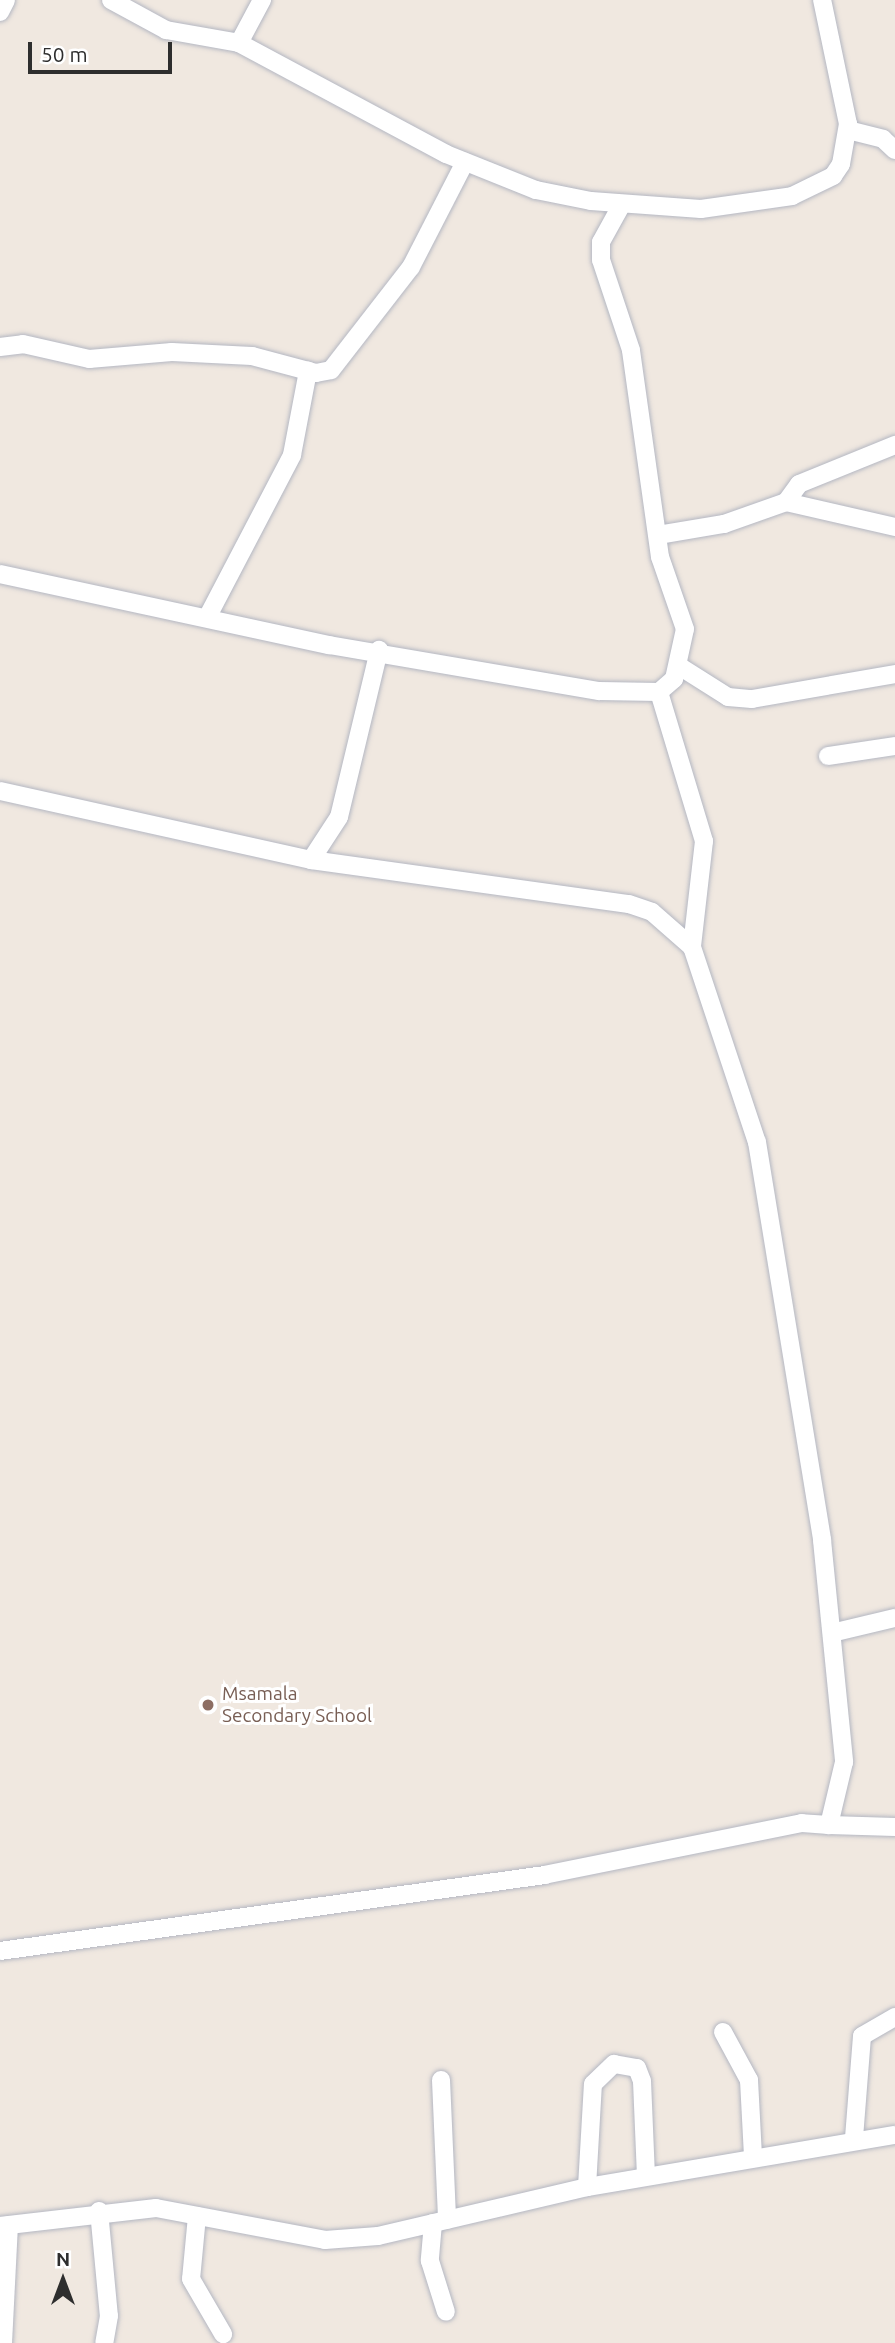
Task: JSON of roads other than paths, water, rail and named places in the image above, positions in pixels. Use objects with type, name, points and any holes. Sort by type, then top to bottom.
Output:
[{"type":"street","points":[[0,12],[6,0]]},
{"type":"street","points":[[111,0],[166,30],[239,43],[465,162],[563,197],[701,209],[792,196],[833,176],[847,149],[848,130],[822,0]]},
{"type":"street","points":[[239,43],[262,0]]},
{"type":"street","points":[[848,130],[884,139],[895,150]]},
{"type":"street","points":[[0,347],[23,344],[89,359],[173,352],[252,356],[308,371],[331,370],[345,358],[361,326],[411,267],[465,162]]},
{"type":"street","points":[[622,204],[601,242],[601,260],[631,350],[658,535],[685,629],[679,666],[659,692]]},
{"type":"street","points":[[208,615],[292,454],[308,371]]},
{"type":"street","points":[[786,502],[799,484],[895,445]]},
{"type":"street","points":[[658,535],[724,524],[786,502],[895,527]]},
{"type":"street","points":[[0,574],[599,691],[659,692]]},
{"type":"street","points":[[311,860],[339,817],[379,650]]},
{"type":"street","points":[[679,666],[728,697],[751,699],[895,674]]},
{"type":"street","points":[[659,692],[705,841],[692,947],[757,1142],[832,1633],[844,1762],[829,1825]]},
{"type":"street","points":[[828,756],[895,746]]},
{"type":"street","points":[[0,791],[311,860],[629,904],[652,912],[692,947]]},
{"type":"street","points":[[832,1633],[895,1618]]},
{"type":"street","points":[[0,1951],[545,1875],[802,1823],[895,1826]]},
{"type":"street","points":[[854,2138],[862,2036],[895,2017]]},
{"type":"street","points":[[723,2032],[749,2080],[753,2156]]},
{"type":"street","points":[[587,2187],[593,2084],[614,2064],[637,2068],[642,2081],[646,2176]]},
{"type":"street","points":[[442,2080],[440,2221],[430,2261],[446,2312]]},
{"type":"street","points":[[3,2343],[4,2225],[99,2211],[156,2208],[326,2240],[440,2221],[587,2187],[753,2156],[854,2138],[895,2134]]},
{"type":"street","points":[[99,2211],[108,2316],[104,2343]]},
{"type":"street","points":[[197,2216],[191,2279],[223,2334]]},
{"type":"place","name":"Msamala Secondary School","points":[[208,1705]]}]
